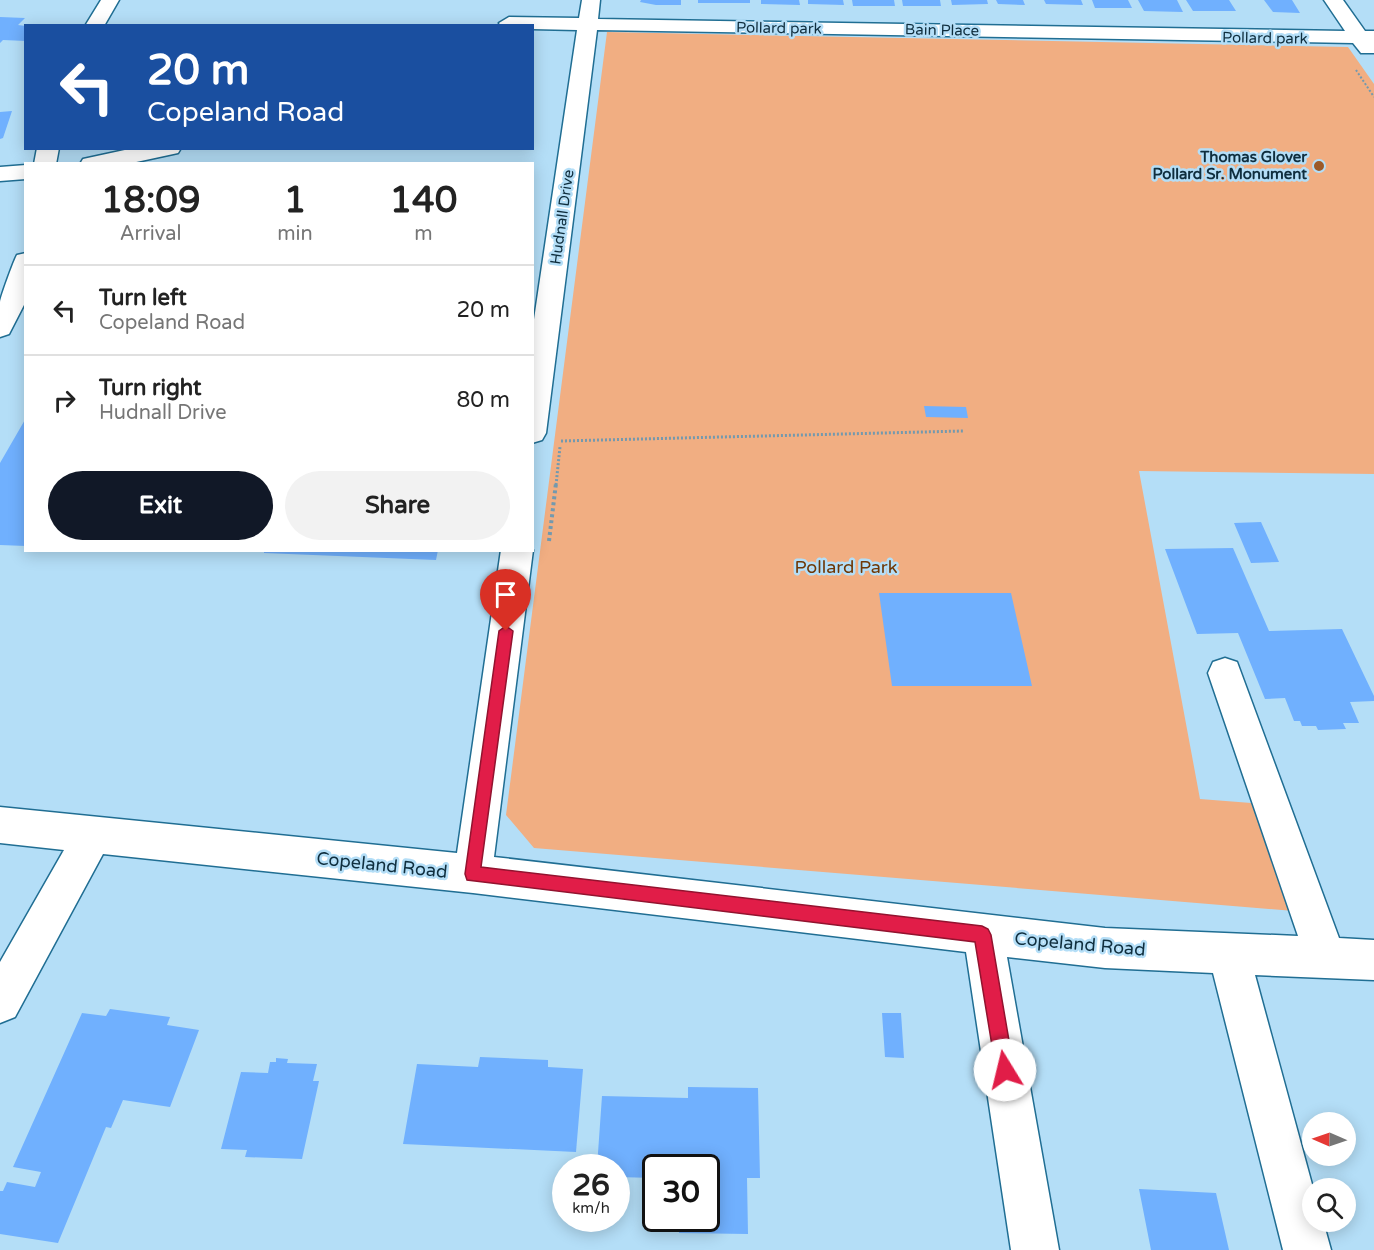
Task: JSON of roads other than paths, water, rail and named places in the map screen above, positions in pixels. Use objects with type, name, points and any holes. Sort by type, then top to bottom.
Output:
[{"type":"street","points":[[95,24],[110,0]]},
{"type":"street","name":"Hudnall Drive","points":[[534,418],[591,0]]},
{"type":"street","points":[[1333,0],[1366,37],[1374,58]]},
{"type":"street","points":[[507,24],[529,8]]},
{"type":"street","name":"Bain Place","points":[[507,24],[1366,37]]},
{"type":"street","points":[[101,162],[160,150]]},
{"type":"street","points":[[0,174],[24,172]]},
{"type":"street","points":[[0,328],[20,286],[24,269]]},
{"type":"street","points":[[472,874],[517,552]]},
{"type":"street","points":[[1225,673],[1326,958]]},
{"type":"street","name":"Copeland Road","points":[[0,825],[472,874],[1105,948],[1374,960]]},
{"type":"street","points":[[0,1002],[93,835]]},
{"type":"street","points":[[982,935],[1035,1250]]},
{"type":"street","points":[[1229,955],[1307,1250]]},
{"type":"place","name":"Thomas Glover Pollard Sr. Monument","points":[[1319,166]]},
{"type":"park label","name":"Pollard Park","points":[[846,567]]}]
